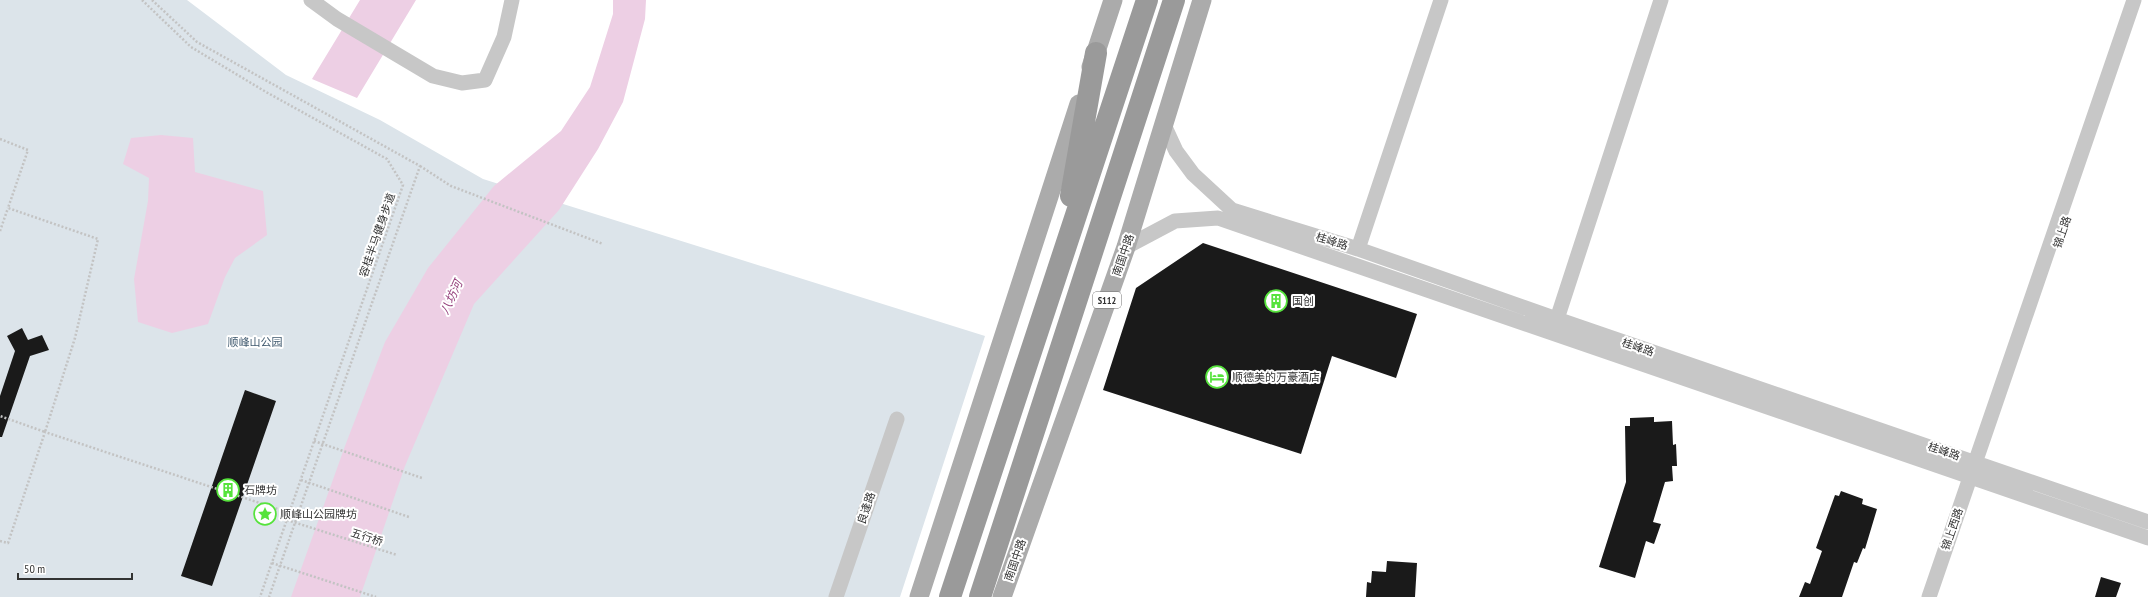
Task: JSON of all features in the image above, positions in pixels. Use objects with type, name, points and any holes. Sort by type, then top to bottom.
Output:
[{"type":"highway","points":[[950,597],[1147,0]]},
{"type":"highway","name":"南国中路","points":[[980,597],[1174,0]]},
{"type":"highway","points":[[1057,274],[1096,53]]},
{"type":"main road","points":[[919,597],[1113,0]]},
{"type":"main road","name":"南国中路","points":[[1002,597],[1126,247],[1202,0]]},
{"type":"street","points":[[311,0],[338,19],[432,76],[462,83],[485,80],[504,37],[512,0]]},
{"type":"street","points":[[1358,249],[1440,0]]},
{"type":"street","points":[[1557,319],[1661,0]]},
{"type":"street","name":"锦上路","points":[[1979,463],[2134,0]]},
{"type":"street","name":"锦上路","points":[[1979,463],[2141,0]]},
{"type":"street","name":"桂峰路","points":[[1164,125],[1176,151],[1193,174],[1232,210],[1358,249],[2148,522]]},
{"type":"street","points":[[1126,247],[1175,221],[1218,218],[2148,538]]},
{"type":"street","name":"良逢路","points":[[836,597],[896,419]]},
{"type":"street","name":"锦上西路","points":[[1940,597],[1979,463]]},
{"type":"street","name":"锦上西路","points":[[1928,597],[1974,479]]},
{"type":"path","name":"容桂半马健身步道","points":[[142,0],[191,46],[266,92],[387,159],[403,185],[260,597]]},
{"type":"path","points":[[152,0],[197,42],[420,166],[451,186],[603,244]]},
{"type":"path","points":[[0,140],[28,150],[0,231]]},
{"type":"path","points":[[269,597],[420,166]]},
{"type":"path","points":[[0,540],[8,543],[76,338],[98,239],[8,208]]},
{"type":"path","points":[[0,416],[290,512]]},
{"type":"path","points":[[314,441],[422,478]]},
{"type":"path","points":[[301,480],[409,517]]},
{"type":"path","name":"五行桥","points":[[287,520],[396,555]]},
{"type":"path","points":[[272,563],[376,597]]},
{"type":"green space","name":"顺峰山公园","points":[[0,0],[187,0],[286,75],[380,120],[483,179],[985,336],[900,597],[0,597]]},
{"type":"water","points":[[360,0],[416,0],[357,98],[312,79]]},
{"type":"water","name":"八坊河","points":[[613,0],[646,0],[645,19],[623,102],[598,149],[559,210],[474,304],[405,466],[360,597],[291,597],[345,446],[385,342],[428,268],[494,186],[561,131],[590,87],[613,14]]},
{"type":"water","points":[[161,135],[193,138],[195,172],[263,191],[267,235],[235,258],[225,277],[208,324],[172,333],[138,322],[134,279],[148,201],[149,178],[123,164],[131,138]]},
{"type":"building","points":[[1203,243],[1417,314],[1396,378],[1332,356],[1301,454],[1103,390],[1136,288]]},
{"type":"building","points":[[22,328],[28,340],[42,335],[49,350],[30,356],[2,437],[0,437],[0,396],[15,351],[7,336]]},
{"type":"building","name":"石牌坊","points":[[245,390],[276,401],[212,586],[181,576]]},
{"type":"building","points":[[1654,417],[1654,422],[1672,421],[1673,445],[1676,444],[1677,466],[1672,466],[1673,481],[1665,482],[1653,522],[1661,524],[1654,544],[1646,541],[1635,578],[1599,567],[1626,482],[1625,426],[1630,426],[1630,418]]},
{"type":"building","points":[[1841,491],[1863,499],[1862,504],[1877,509],[1865,549],[1863,548],[1857,563],[1854,562],[1842,597],[1799,597],[1805,582],[1810,584],[1822,551],[1816,548],[1835,495],[1839,496]]},
{"type":"building","points":[[1387,561],[1417,563],[1415,597],[1366,597],[1367,582],[1371,583],[1372,571],[1386,572]]},
{"type":"building","points":[[2101,577],[2121,583],[2116,597],[2095,597]]},
{"type":"place","name":"国创","points":[[1276,301]]},
{"type":"place","name":"顺德美的万豪酒店","points":[[1217,377]]},
{"type":"place","name":"石牌坊","points":[[228,490]]},
{"type":"place","name":"顺峰山公园牌坊","points":[[265,514]]}]
